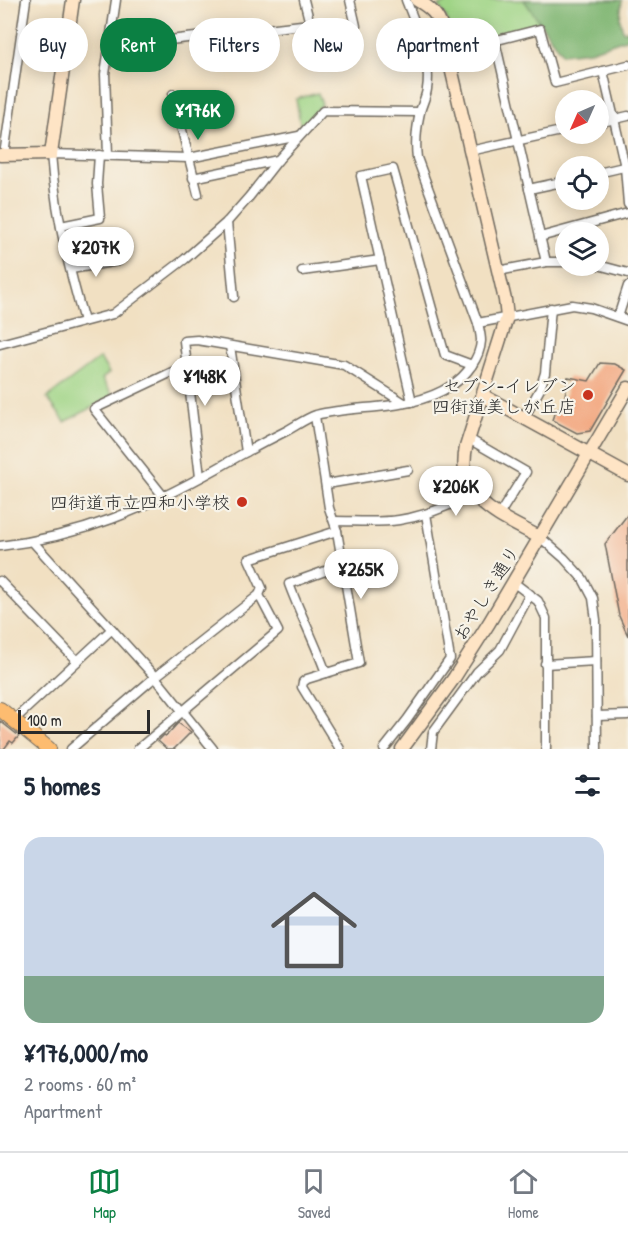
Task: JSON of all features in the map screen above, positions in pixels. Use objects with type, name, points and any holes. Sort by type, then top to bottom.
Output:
[{"type":"main road","points":[[0,709],[49,749]]},
{"type":"street","points":[[26,0],[2,155],[189,158],[300,136]]},
{"type":"street","points":[[73,0],[51,154],[53,185],[61,226],[84,321]]},
{"type":"street","points":[[113,18],[116,0]]},
{"type":"street","points":[[177,39],[310,24],[304,0]]},
{"type":"street","points":[[350,0],[354,18]]},
{"type":"street","points":[[0,546],[33,542],[87,529],[164,497],[315,416],[408,403],[435,395],[454,384],[472,365],[481,341],[478,323],[417,158],[420,112],[427,89],[426,64],[406,0]]},
{"type":"street","points":[[417,0],[429,7],[437,18]]},
{"type":"street","points":[[500,40],[540,29],[555,83],[628,65]]},
{"type":"street","points":[[500,63],[546,262]]},
{"type":"street","points":[[603,71],[626,167],[628,204]]},
{"type":"street","points":[[105,72],[108,155]]},
{"type":"street","points":[[451,72],[507,317],[469,439],[463,463],[464,476],[472,493],[481,504],[541,538],[583,579],[593,598],[597,749]]},
{"type":"street","points":[[173,94],[198,194]]},
{"type":"street","points":[[0,344],[113,314],[185,259],[227,222],[278,160],[323,111],[420,112]]},
{"type":"street","points":[[609,120],[628,116]]},
{"type":"street","points":[[470,151],[555,132]]},
{"type":"street","points":[[61,226],[100,218],[97,184],[99,155]]},
{"type":"street","points":[[193,178],[278,160]]},
{"type":"street","points":[[609,171],[626,167]]},
{"type":"street","points":[[408,403],[361,176],[393,169],[418,251],[424,285],[445,355],[472,365]]},
{"type":"street","points":[[529,189],[555,183]]},
{"type":"street","points":[[540,237],[628,213]]},
{"type":"street","points":[[227,222],[234,297]]},
{"type":"street","points":[[302,271],[380,260]]},
{"type":"street","points":[[71,269],[117,261]]},
{"type":"street","points":[[498,271],[555,262]]},
{"type":"street","points":[[609,268],[628,273]]},
{"type":"street","points":[[618,317],[628,286]]},
{"type":"street","points":[[478,323],[572,305],[591,308],[628,321]]},
{"type":"street","points":[[524,418],[540,389],[545,374],[551,308]]},
{"type":"street","points":[[200,477],[184,341],[197,340],[344,365],[408,403]]},
{"type":"street","points":[[230,346],[246,452]]},
{"type":"street","points":[[164,497],[94,409],[187,365]]},
{"type":"street","name":"おやしき通り","points":[[402,749],[472,650],[541,538],[628,388]]},
{"type":"street","points":[[484,396],[628,475]]},
{"type":"street","points":[[315,416],[329,508],[337,531],[359,663],[307,679],[303,682],[302,687],[340,749]]},
{"type":"street","points":[[469,439],[526,472],[500,516]]},
{"type":"street","points":[[327,484],[408,470]]},
{"type":"street","points":[[334,521],[398,520],[426,514],[457,502],[472,493]]},
{"type":"street","points":[[384,749],[450,659],[426,514]]},
{"type":"street","points":[[70,749],[155,677],[259,595],[262,588],[249,559],[337,531]]},
{"type":"street","points":[[33,542],[155,677],[213,749]]},
{"type":"street","points":[[326,673],[289,584],[342,565]]},
{"type":"street","points":[[0,581],[77,661]]},
{"type":"street","points":[[513,582],[538,601],[546,618],[546,749]]},
{"type":"street","points":[[431,749],[433,732],[477,672],[500,650],[530,594]]},
{"type":"street","points":[[138,749],[278,631],[259,595]]},
{"type":"street","points":[[14,720],[112,629]]},
{"type":"street","points":[[545,664],[596,661]]},
{"type":"street","points":[[597,716],[628,716]]},
{"type":"green space","points":[[454,0],[531,0],[539,25],[500,35],[500,18],[446,18],[439,6]]},
{"type":"green space","points":[[524,0],[622,0],[620,19],[623,31],[628,30],[628,38],[590,51],[562,54]]},
{"type":"green space","points":[[318,93],[322,104],[301,129],[296,99]]},
{"type":"green space","points":[[100,358],[109,373],[102,379],[113,396],[65,422],[47,398]]},
{"type":"building","name":"セブン-イレブン 四街道美しが丘店","points":[[600,363],[615,364],[626,370],[590,431],[577,433],[552,420],[564,402],[568,377],[589,381]]},
{"type":"building","points":[[628,514],[628,636],[619,616],[605,544]]},
{"type":"building","points":[[0,721],[19,736],[13,743],[10,741],[4,749],[0,749]]},
{"type":"building","points":[[178,723],[191,732],[174,749],[167,749],[158,741]]},
{"type":"place","name":"セブン-イレブン 四街道美しが丘店","points":[[588,395]]},
{"type":"place","name":"四街道市立四和小学校","points":[[242,502]]}]
